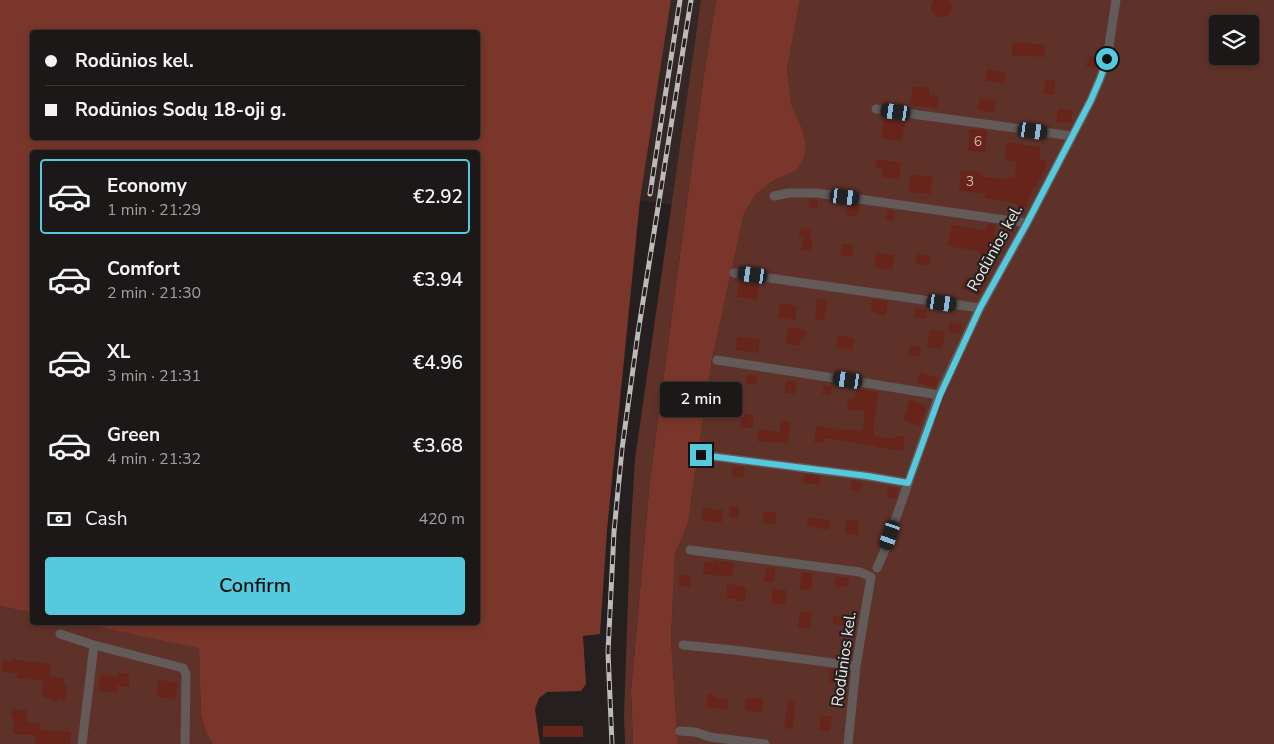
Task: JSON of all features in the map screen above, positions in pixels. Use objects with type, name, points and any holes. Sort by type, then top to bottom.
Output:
[{"type":"street","name":"Rodūnios kel.","points":[[877,568],[940,395],[980,308],[1027,223],[1100,79],[1107,59],[1116,0]]},
{"type":"street","points":[[876,110],[1072,136]]},
{"type":"street","points":[[774,196],[788,193],[817,193],[1027,223]]},
{"type":"street","points":[[734,273],[980,308]]},
{"type":"street","points":[[717,360],[940,395]]},
{"type":"street","points":[[701,455],[908,483]]},
{"type":"street","name":"Rodūnios kel.","points":[[690,550],[860,572],[871,578],[856,666],[848,744]]},
{"type":"street","points":[[60,634],[94,645],[183,668],[186,674],[185,744]]},
{"type":"street","points":[[82,744],[94,645]]},
{"type":"street","points":[[683,645],[856,666]]},
{"type":"street","points":[[680,730],[710,737],[765,744]]},
{"type":"shaded area","points":[[0,0],[671,0],[640,200],[607,530],[600,634],[583,636],[586,684],[581,691],[547,692],[539,698],[535,709],[540,744],[213,744],[206,733],[201,716],[199,648],[90,625],[480,625],[480,150],[30,150],[30,613],[0,606]]},
{"type":"shaded area","points":[[671,0],[701,0],[672,205],[640,200]]},
{"type":"shaded area","points":[[701,0],[716,0],[704,74],[650,479],[631,691],[633,744],[625,744],[624,715],[630,543],[635,459]]},
{"type":"shaded area","points":[[716,0],[800,0],[787,70],[792,107],[801,126],[806,145],[803,160],[796,171],[773,181],[756,194],[744,214],[712,360],[688,523],[675,554],[671,638],[678,744],[633,744],[631,691],[650,479],[704,74]]},
{"type":"shaded area","points":[[800,0],[1274,0],[1274,744],[678,744],[671,638],[675,554],[688,523],[712,360],[744,214],[756,194],[773,181],[796,171],[801,126],[792,107],[787,70]]},
{"type":"shaded area","points":[[0,606],[30,613],[30,625],[90,625],[199,647],[201,716],[206,733],[213,744],[0,744]]},
{"type":"building","points":[[933,0],[949,0],[952,8],[947,16],[938,17],[934,14],[931,10]]},
{"type":"building","points":[[1013,42],[1045,45],[1044,57],[1012,55]]},
{"type":"building","points":[[1089,56],[1098,59],[1095,69],[1086,66]]},
{"type":"building","points":[[987,69],[1006,73],[1004,84],[985,81]]},
{"type":"building","points":[[1045,79],[1055,80],[1054,95],[1044,94]]},
{"type":"building","points":[[913,86],[929,88],[929,95],[938,96],[937,108],[910,105]]},
{"type":"building","points":[[980,98],[996,101],[994,113],[978,110]]},
{"type":"building","points":[[1058,109],[1073,110],[1071,123],[1057,122]]},
{"type":"building","points":[[884,119],[905,122],[902,141],[882,138]]},
{"type":"building","points":[[970,129],[987,131],[985,152],[968,151]]},
{"type":"building","points":[[1007,142],[1041,147],[1039,159],[1046,160],[1045,173],[1042,172],[1041,180],[1038,179],[1037,187],[1033,187],[1026,208],[1009,202],[985,198],[986,194],[959,191],[961,170],[981,172],[981,176],[1007,180],[1007,177],[1014,178],[1017,162],[1004,160]]},
{"type":"building","points":[[877,159],[901,163],[899,179],[882,177],[883,169],[876,168]]},
{"type":"building","points":[[911,174],[933,177],[930,194],[908,192]]},
{"type":"building","points":[[810,199],[818,200],[817,209],[809,207]]},
{"type":"building","points":[[847,204],[859,205],[857,217],[846,215]]},
{"type":"building","points":[[887,210],[895,211],[894,221],[886,220]]},
{"type":"building","points":[[988,224],[996,225],[994,236],[999,237],[994,258],[979,254],[979,251],[948,246],[951,225],[986,230]]},
{"type":"building","points":[[800,228],[811,230],[810,239],[813,239],[811,251],[801,250],[803,238],[808,238],[799,237]]},
{"type":"building","points":[[842,244],[853,245],[852,257],[840,255]]},
{"type":"building","points":[[877,252],[895,255],[892,270],[874,267]]},
{"type":"building","points":[[917,254],[930,256],[929,266],[915,264]]},
{"type":"building","points":[[977,271],[989,277],[979,296],[961,288],[966,278],[972,281]]},
{"type":"building","points":[[739,282],[759,285],[757,300],[737,297]]},
{"type":"building","points":[[817,298],[827,300],[824,321],[815,319]]},
{"type":"building","points":[[872,299],[888,301],[885,315],[870,311]]},
{"type":"building","points":[[780,303],[797,306],[795,320],[778,318]]},
{"type":"building","points":[[915,308],[927,310],[926,319],[914,317]]},
{"type":"building","points":[[950,322],[962,325],[960,334],[949,332]]},
{"type":"building","points":[[788,327],[806,330],[805,339],[801,338],[800,346],[785,344]]},
{"type":"building","points":[[930,329],[945,332],[942,349],[927,347]]},
{"type":"building","points":[[838,335],[854,338],[852,350],[836,347]]},
{"type":"building","points":[[737,337],[760,339],[758,353],[736,350]]},
{"type":"building","points":[[910,346],[921,347],[920,357],[908,355]]},
{"type":"building","points":[[920,372],[939,378],[935,388],[917,382]]},
{"type":"building","points":[[747,374],[757,376],[756,385],[746,383]]},
{"type":"building","points":[[786,381],[796,382],[795,394],[785,393]]},
{"type":"building","points":[[823,385],[832,387],[830,395],[822,394]]},
{"type":"building","points":[[856,389],[878,392],[874,436],[896,439],[896,436],[905,436],[903,451],[832,439],[825,439],[825,443],[814,442],[816,426],[862,431],[865,412],[847,409],[848,398],[855,399]]},
{"type":"building","points":[[910,400],[927,406],[919,426],[903,420]]},
{"type":"building","points":[[744,414],[754,415],[752,428],[740,427],[741,417],[744,417]]},
{"type":"building","points":[[781,421],[790,422],[788,444],[757,441],[759,429],[780,432]]},
{"type":"building","points":[[733,466],[744,467],[743,478],[732,476]]},
{"type":"building","points":[[804,474],[821,476],[820,485],[803,483]]},
{"type":"building","points":[[852,480],[861,482],[860,492],[851,490]]},
{"type":"building","points":[[888,487],[898,488],[896,499],[886,497]]},
{"type":"building","points":[[730,507],[739,507],[738,518],[729,517]]},
{"type":"building","points":[[703,508],[723,510],[721,523],[702,520]]},
{"type":"building","points":[[764,511],[776,512],[775,524],[763,523]]},
{"type":"building","points":[[807,517],[831,520],[829,530],[806,526]]},
{"type":"building","points":[[847,520],[859,521],[858,535],[845,533]]},
{"type":"building","points":[[714,560],[734,563],[732,577],[703,574],[704,562],[714,563]]},
{"type":"building","points":[[766,567],[775,568],[773,583],[764,582]]},
{"type":"building","points":[[802,572],[813,574],[811,590],[799,589]]},
{"type":"building","points":[[679,575],[690,575],[690,587],[679,586]]},
{"type":"building","points":[[835,577],[850,578],[849,587],[835,587]]},
{"type":"building","points":[[727,584],[746,587],[745,602],[726,598]]},
{"type":"building","points":[[773,588],[786,590],[785,605],[771,603]]},
{"type":"building","points":[[800,611],[812,613],[810,629],[798,627]]},
{"type":"building","points":[[834,616],[848,618],[847,626],[833,624]]},
{"type":"building","points":[[12,659],[51,664],[50,676],[64,678],[63,684],[67,685],[65,700],[58,699],[58,702],[42,697],[44,681],[17,678],[18,674],[2,671],[3,660],[12,661]]},
{"type":"building","points":[[830,669],[845,671],[844,684],[828,682]]},
{"type":"building","points":[[118,673],[129,674],[129,687],[117,686],[117,692],[99,691],[100,675],[118,676]]},
{"type":"building","points":[[159,680],[178,683],[175,700],[156,696]]},
{"type":"building","points":[[708,694],[716,696],[716,698],[729,700],[727,710],[706,707]]},
{"type":"building","points":[[746,698],[763,699],[761,712],[746,711]]},
{"type":"building","points":[[788,701],[795,702],[793,729],[784,728]]},
{"type":"building","points":[[12,709],[28,711],[26,722],[40,724],[40,730],[71,732],[70,744],[35,744],[36,735],[13,734],[14,718],[11,718]]},
{"type":"building","points":[[821,716],[832,717],[830,731],[819,730]]},
{"type":"building","points":[[543,726],[583,726],[583,737],[543,737]]},
{"type":"railway","points":[[650,194],[680,0]]},
{"type":"railway","points":[[612,744],[608,652],[614,532],[622,449],[638,333],[691,0]]},
{"type":"route","points":[[701,455],[908,483],[940,395],[980,308],[1091,100],[1107,59]]}]
